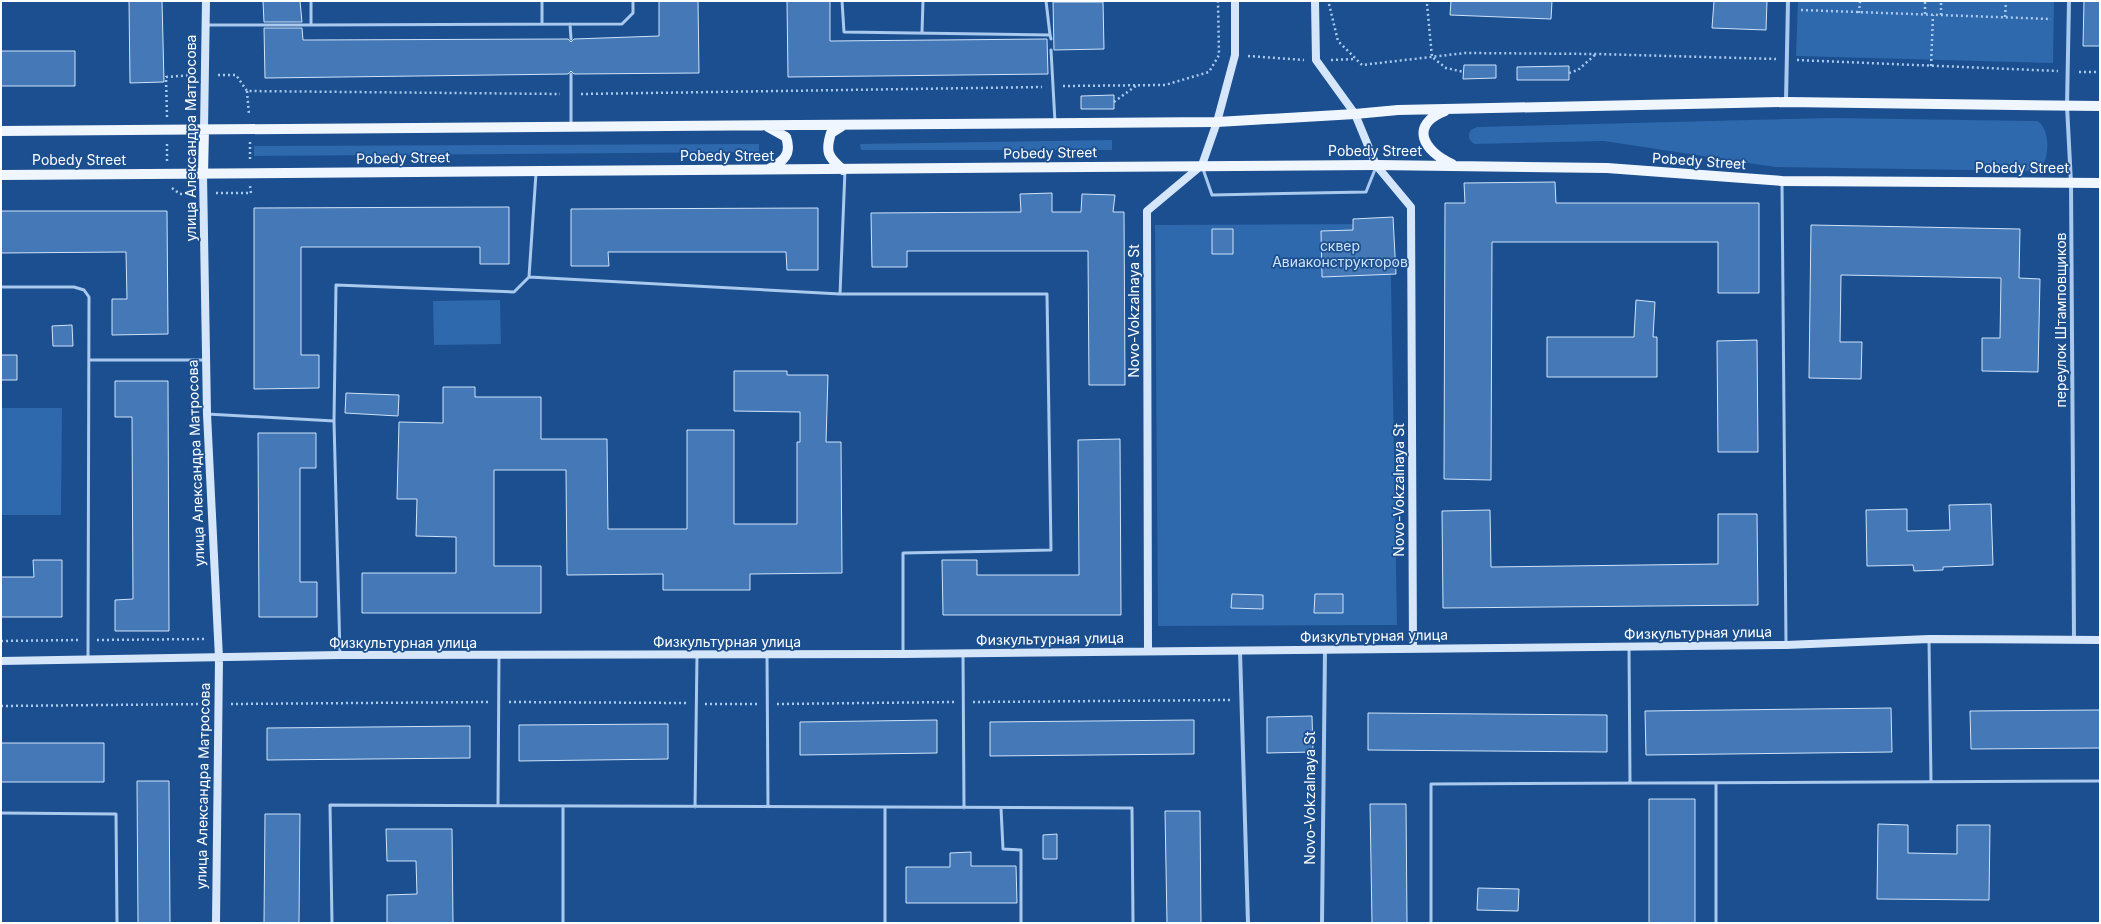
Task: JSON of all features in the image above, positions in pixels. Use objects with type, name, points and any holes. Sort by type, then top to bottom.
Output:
[{"type":"main road","name":"Pobedy Street","points":[[1,131],[571,125],[844,125],[1217,122],[1451,108],[1786,102],[2100,106]]},
{"type":"main road","points":[[1451,108],[1437,114],[1427,122],[1423,134],[1427,147],[1438,158],[1456,166]]},
{"type":"main road","points":[[764,125],[786,136],[789,145],[786,156],[780,163],[767,170]]},
{"type":"main road","points":[[844,125],[831,133],[827,146],[831,160],[844,170]]},
{"type":"main road","name":"улица Александра Матросова","points":[[203,174],[204,130]]},
{"type":"main road","name":"Pobedy Street","points":[[1,175],[536,170],[844,170],[1202,165],[1376,165],[1607,168],[1782,181],[2100,182]]},
{"type":"street","name":"улица Александра Матросова","points":[[204,130],[206,1]]},
{"type":"street","points":[[1202,165],[1217,122],[1235,55],[1235,1]]},
{"type":"street","points":[[1315,1],[1316,60]]},
{"type":"street","points":[[1786,102],[1788,1]]},
{"type":"street","name":"переулок Штамповщиков","points":[[2069,1],[2067,106],[2071,182],[2074,640]]},
{"type":"street","name":"Novo-Vokzalnaya St","points":[[1316,60],[1355,114],[1376,165],[1412,208],[1412,648]]},
{"type":"street","name":"Novo-Vokzalnaya St","points":[[1148,651],[1147,211],[1202,165]]},
{"type":"street","name":"улица Александра Матросова","points":[[203,174],[207,414],[219,658],[216,923]]},
{"type":"street","name":"Физкультурная улица","points":[[1,661],[340,655],[767,655],[1786,645],[1929,639],[2100,640]]},
{"type":"street","name":"Novo-Vokzalnaya St","points":[[1322,923],[1324,650]]},
{"type":"street","points":[[1240,651],[1248,923]]},
{"type":"lane","points":[[310,1],[311,25]]},
{"type":"lane","points":[[542,1],[542,24]]},
{"type":"lane","points":[[206,25],[622,24],[633,13],[633,1]]},
{"type":"lane","points":[[842,1],[844,32],[922,32],[1050,37],[1046,1]]},
{"type":"lane","points":[[922,32],[923,1]]},
{"type":"lane","points":[[570,24],[571,39]]},
{"type":"lane","points":[[1051,50],[1056,124]]},
{"type":"lane","points":[[571,74],[571,125]]},
{"type":"lane","points":[[1202,165],[1212,196],[1366,192],[1376,165]]},
{"type":"lane","points":[[340,655],[334,421],[336,285],[514,292],[529,277],[536,170]]},
{"type":"lane","points":[[840,294],[844,170]]},
{"type":"lane","points":[[1782,181],[1786,645]]},
{"type":"lane","points":[[529,277],[840,294],[1047,294],[1051,550],[903,553],[903,654]]},
{"type":"lane","points":[[1,287],[74,287],[84,290],[89,297],[88,660]]},
{"type":"lane","points":[[89,360],[206,360]]},
{"type":"lane","points":[[207,414],[334,421]]},
{"type":"lane","points":[[1929,639],[1931,782]]},
{"type":"lane","points":[[1629,646],[1630,783]]},
{"type":"lane","points":[[963,653],[964,808]]},
{"type":"lane","points":[[695,807],[697,655]]},
{"type":"lane","points":[[767,655],[768,807]]},
{"type":"lane","points":[[498,806],[499,656]]},
{"type":"lane","points":[[1431,923],[1431,784],[2100,781]]},
{"type":"lane","points":[[1716,783],[1716,923]]},
{"type":"lane","points":[[332,923],[330,805],[1132,808],[1133,923]]},
{"type":"lane","points":[[563,806],[563,923]]},
{"type":"lane","points":[[885,807],[885,923]]},
{"type":"lane","points":[[1002,808],[1003,849],[1020,850],[1021,923]]},
{"type":"lane","points":[[1,813],[116,814],[117,923]]},
{"type":"path","points":[[205,75],[236,75],[248,91],[571,94],[1165,85],[1209,72],[1219,55],[1218,1]]},
{"type":"path","points":[[1329,1],[1338,41],[1362,65],[1465,53],[1597,54],[2100,72]]},
{"type":"path","points":[[1859,13],[1860,1]]},
{"type":"path","points":[[1925,1],[1925,15]]},
{"type":"path","points":[[1941,1],[1941,15]]},
{"type":"path","points":[[2005,17],[2006,1]]},
{"type":"path","points":[[1427,4],[1432,57],[1446,68],[1464,72]]},
{"type":"path","points":[[1801,10],[2050,19]]},
{"type":"path","points":[[1931,66],[1933,15]]},
{"type":"path","points":[[1569,73],[1578,70],[1597,54]]},
{"type":"path","points":[[1219,55],[1316,60],[1356,59]]},
{"type":"path","points":[[1114,102],[1138,85]]},
{"type":"path","points":[[1,641],[218,639]]},
{"type":"path","points":[[1,706],[498,702],[767,704],[1242,700]]},
{"type":"green space","points":[[1798,1],[2054,1],[2053,63],[1796,56]]},
{"type":"green space","points":[[1832,118],[2037,121],[2045,130],[2047,138],[2047,154],[2041,167],[2036,171],[1775,167],[1604,141],[1475,144],[1470,140],[1469,136],[1471,130],[1477,127]]},
{"type":"green space","points":[[1112,140],[1112,150],[861,150],[860,144]]},
{"type":"green space","points":[[759,144],[759,152],[254,156],[254,146]]},
{"type":"green space","name":"сквер Авиаконструкторов","points":[[1390,224],[1397,625],[1158,626],[1155,225]]},
{"type":"green space","points":[[500,300],[501,344],[434,345],[433,301]]},
{"type":"green space","points":[[1,408],[62,408],[61,515],[1,515]]},
{"type":"building","points":[[129,1],[162,1],[164,82],[130,83]]},
{"type":"building","points":[[263,1],[300,1],[302,22],[264,22]]},
{"type":"building","points":[[659,1],[698,1],[699,73],[574,74],[571,71],[568,74],[265,78],[264,28],[302,28],[303,40],[568,39],[571,42],[574,39],[659,36]]},
{"type":"building","points":[[787,1],[830,1],[830,41],[1047,39],[1048,74],[788,77]]},
{"type":"building","points":[[1451,1],[1552,1],[1551,19],[1450,15]]},
{"type":"building","points":[[1714,1],[1767,1],[1766,30],[1712,28]]},
{"type":"building","points":[[2084,1],[2100,1],[2100,46],[2083,46]]},
{"type":"building","points":[[1053,2],[1103,2],[1104,49],[1054,50]]},
{"type":"building","points":[[1,51],[75,51],[75,86],[1,86]]},
{"type":"building","points":[[1464,65],[1496,65],[1496,78],[1463,79]]},
{"type":"building","points":[[1569,66],[1569,80],[1517,80],[1517,67]]},
{"type":"building","points":[[1114,95],[1114,109],[1081,109],[1081,96]]},
{"type":"building","points":[[1555,182],[1556,203],[1759,203],[1759,293],[1718,293],[1718,242],[1492,242],[1491,480],[1444,479],[1445,203],[1465,203],[1464,183]]},
{"type":"building","points":[[1052,193],[1052,212],[1081,212],[1082,194],[1115,195],[1113,212],[1124,212],[1125,385],[1089,385],[1088,251],[907,251],[907,267],[872,267],[871,213],[1021,212],[1020,194]]},
{"type":"building","points":[[509,207],[509,264],[480,264],[480,247],[301,247],[301,355],[319,355],[319,388],[254,389],[254,208]]},
{"type":"building","points":[[818,208],[818,270],[787,270],[786,252],[608,252],[609,266],[571,266],[571,209]]},
{"type":"building","points":[[1,211],[167,211],[168,334],[112,335],[112,299],[127,299],[126,252],[1,253]]},
{"type":"building","points":[[1393,217],[1396,274],[1322,277],[1321,231],[1353,230],[1353,219]]},
{"type":"building","points":[[1811,225],[2020,229],[2019,278],[2040,279],[2038,372],[1982,371],[1982,338],[2000,338],[2001,278],[1841,275],[1840,342],[1862,342],[1861,379],[1809,378]]},
{"type":"building","points":[[1212,229],[1233,229],[1233,254],[1212,254]]},
{"type":"building","points":[[1636,300],[1655,302],[1653,337],[1657,337],[1657,377],[1547,377],[1547,337],[1634,337]]},
{"type":"building","points":[[72,325],[73,346],[53,346],[52,326]]},
{"type":"building","points":[[1757,340],[1758,452],[1718,452],[1717,341]]},
{"type":"building","points":[[1,355],[17,355],[17,380],[1,380]]},
{"type":"building","points":[[734,371],[787,371],[787,375],[828,375],[826,442],[841,442],[842,573],[750,574],[750,590],[663,590],[663,574],[567,575],[566,470],[494,470],[494,566],[541,566],[541,613],[362,613],[362,573],[456,573],[456,537],[416,536],[417,499],[397,499],[399,422],[443,423],[443,387],[475,387],[475,397],[541,397],[541,439],[607,439],[608,529],[687,529],[687,430],[734,430],[734,524],[797,524],[797,442],[800,442],[800,412],[734,411]]},
{"type":"building","points":[[115,381],[168,381],[169,631],[115,631],[115,600],[133,599],[132,417],[115,417]]},
{"type":"building","points":[[346,393],[399,395],[398,416],[345,413]]},
{"type":"building","points":[[258,433],[316,433],[316,468],[300,468],[300,582],[317,582],[317,617],[259,617]]},
{"type":"building","points":[[1120,439],[1121,615],[943,615],[942,560],[977,560],[977,575],[1079,575],[1078,440]]},
{"type":"building","points":[[1991,504],[1993,565],[1943,567],[1943,570],[1914,571],[1913,565],[1867,566],[1866,510],[1907,509],[1907,531],[1950,530],[1949,505]]},
{"type":"building","points":[[1490,510],[1491,567],[1718,564],[1718,514],[1757,514],[1758,605],[1443,608],[1442,511]]},
{"type":"building","points":[[33,560],[62,560],[62,617],[1,617],[1,577],[34,577]]},
{"type":"building","points":[[1232,594],[1263,595],[1263,609],[1231,608]]},
{"type":"building","points":[[1315,594],[1343,594],[1343,613],[1314,613]]},
{"type":"building","points":[[1891,708],[1892,752],[1646,755],[1645,711]]},
{"type":"building","points":[[2100,710],[2100,748],[1971,749],[1970,711]]},
{"type":"building","points":[[1368,713],[1607,715],[1607,752],[1368,750]]},
{"type":"building","points":[[1312,716],[1313,752],[1267,753],[1267,717]]},
{"type":"building","points":[[937,720],[937,753],[800,755],[800,722]]},
{"type":"building","points":[[1194,720],[1194,754],[990,756],[990,722]]},
{"type":"building","points":[[668,724],[668,759],[519,761],[519,725]]},
{"type":"building","points":[[470,726],[470,758],[267,760],[267,728]]},
{"type":"building","points":[[1,743],[104,743],[104,782],[1,782]]},
{"type":"building","points":[[137,781],[169,781],[170,923],[138,923]]},
{"type":"building","points":[[1649,799],[1695,799],[1695,923],[1649,923]]},
{"type":"building","points":[[1370,804],[1406,804],[1407,923],[1372,923]]},
{"type":"building","points":[[1165,811],[1200,811],[1201,923],[1167,923]]},
{"type":"building","points":[[265,814],[300,814],[299,923],[264,923]]},
{"type":"building","points":[[1878,824],[1908,825],[1908,853],[1957,854],[1957,825],[1990,825],[1989,900],[1877,899]]},
{"type":"building","points":[[386,829],[452,829],[453,923],[387,923],[387,895],[417,894],[416,861],[387,861]]},
{"type":"building","points":[[1057,834],[1057,859],[1043,859],[1043,835]]},
{"type":"building","points":[[971,852],[971,866],[1016,866],[1017,903],[906,903],[906,867],[950,867],[950,853]]},
{"type":"building","points":[[1478,888],[1519,889],[1518,911],[1477,910]]}]
